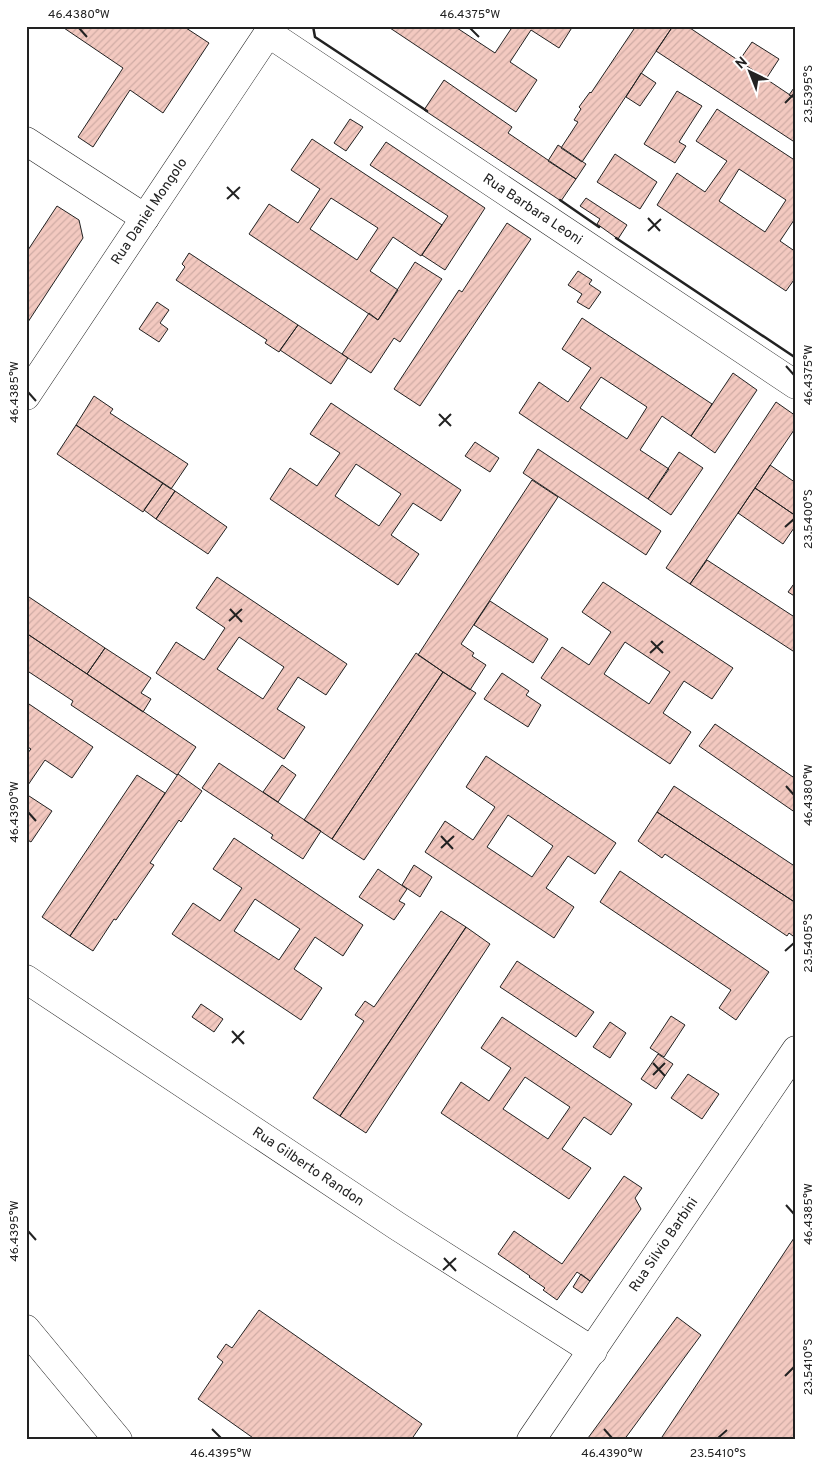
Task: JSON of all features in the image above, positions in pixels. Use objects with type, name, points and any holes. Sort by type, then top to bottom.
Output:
[{"type":"street","name":"Rua Daniel Mongolo","points":[[26,396],[270,30]]},
{"type":"street","name":"Rua Barbara Leoni","points":[[270,30],[796,385]]},
{"type":"street","points":[[26,141],[145,218]]},
{"type":"street","name":"Rua Gilberto Randon","points":[[26,979],[397,1226],[593,1351]]},
{"type":"street","name":"Rua Silvio Barbini","points":[[531,1440],[796,1050]]},
{"type":"street","points":[[26,1329],[118,1440]]},
{"type":"building","points":[[61,26],[183,26],[209,43],[163,113],[130,90],[93,147],[78,137],[123,68]]},
{"type":"building","points":[[387,26],[454,26],[495,53],[513,26],[573,26],[559,48],[531,30],[510,62],[537,80],[516,112]]},
{"type":"building","points":[[636,26],[673,26],[582,162],[561,148],[578,122],[574,120],[581,109],[579,107],[591,93]]},
{"type":"building","points":[[673,26],[687,26],[796,99],[796,143],[656,51]]},
{"type":"building","points":[[752,42],[779,59],[766,79],[739,61]]},
{"type":"building","points":[[641,73],[656,83],[640,106],[626,97]]},
{"type":"building","points":[[444,80],[512,127],[508,133],[576,179],[561,201],[424,110]]},
{"type":"building","points":[[796,85],[796,99],[789,95]]},
{"type":"building","points":[[677,91],[702,106],[679,142],[686,146],[675,163],[644,144]]},
{"type":"building","points":[[717,109],[796,161],[796,217],[780,241],[796,252],[796,277],[786,291],[657,205],[677,173],[705,192],[727,161],[696,141]],"holes":[[[739,169],[786,200],[765,232],[719,201]]]},
{"type":"building","points":[[350,119],[363,127],[346,151],[334,143]]},
{"type":"building","points":[[312,139],[442,225],[421,256],[393,237],[370,271],[398,290],[378,320],[249,234],[269,204],[298,223],[320,189],[291,170]],"holes":[[[331,198],[378,228],[357,260],[310,229]]]},
{"type":"building","points":[[386,142],[485,208],[445,270],[422,255],[448,216],[370,165]]},
{"type":"building","points":[[558,145],[586,164],[576,179],[548,161]]},
{"type":"building","points":[[615,154],[657,182],[640,209],[597,182]]},
{"type":"building","points":[[586,198],[627,225],[618,239],[597,224],[600,219],[580,206]]},
{"type":"building","points":[[57,206],[79,220],[83,238],[26,325],[26,249],[28,250]]},
{"type":"building","points":[[507,223],[531,239],[420,406],[394,389],[459,290],[462,292]]},
{"type":"building","points":[[189,253],[298,325],[279,352],[265,343],[267,340],[176,280],[185,267],[182,264]]},
{"type":"building","points":[[415,262],[442,279],[400,342],[394,338],[371,373],[342,354],[369,313],[378,320]]},
{"type":"building","points":[[578,271],[592,280],[589,284],[601,292],[589,309],[577,302],[582,294],[568,285]]},
{"type":"building","points":[[157,302],[169,310],[160,323],[168,329],[159,342],[139,329]]},
{"type":"building","points":[[582,318],[712,404],[691,436],[662,416],[640,450],[669,469],[648,499],[519,413],[539,382],[568,402],[591,368],[562,349]],"holes":[[[601,377],[647,407],[627,439],[580,408]]]},
{"type":"building","points":[[298,325],[348,358],[331,384],[280,350]]},
{"type":"building","points":[[733,373],[757,390],[715,453],[691,436]]},
{"type":"building","points":[[94,396],[113,409],[110,413],[188,464],[171,489],[76,425]]},
{"type":"building","points":[[776,402],[796,416],[796,427],[690,584],[666,568]]},
{"type":"building","points":[[331,403],[461,490],[441,521],[413,503],[391,535],[419,554],[398,585],[270,499],[290,468],[317,486],[340,453],[310,434]],"holes":[[[356,464],[401,494],[379,526],[335,496]]]},
{"type":"building","points":[[76,425],[163,483],[143,512],[57,454]]},
{"type":"building","points":[[475,442],[499,458],[490,472],[465,456]]},
{"type":"building","points":[[538,449],[661,531],[646,555],[523,473]]},
{"type":"building","points":[[679,452],[703,468],[671,515],[648,499]]},
{"type":"building","points":[[770,465],[796,483],[796,516],[755,488]]},
{"type":"building","points":[[532,480],[558,497],[461,644],[474,653],[472,656],[486,665],[470,690],[418,655]]},
{"type":"building","points":[[163,483],[175,491],[156,519],[144,510]]},
{"type":"building","points":[[755,488],[796,516],[796,525],[783,544],[738,513]]},
{"type":"building","points":[[175,491],[227,527],[208,554],[156,519]]},
{"type":"building","points":[[707,560],[796,618],[796,653],[690,584]]},
{"type":"building","points":[[217,577],[347,664],[326,695],[298,677],[277,709],[305,727],[284,759],[156,673],[176,642],[204,660],[225,628],[196,608]],"holes":[[[239,637],[284,667],[263,699],[217,669]]]},
{"type":"building","points":[[796,581],[796,597],[788,592]]},
{"type":"building","points":[[603,582],[733,668],[712,699],[684,681],[663,713],[691,732],[670,764],[541,678],[562,647],[589,665],[611,632],[582,612]],"holes":[[[625,642],[670,672],[649,704],[604,674]]]},
{"type":"building","points":[[26,595],[105,648],[87,674],[26,633]]},
{"type":"building","points":[[490,601],[548,639],[533,663],[474,625]]},
{"type":"building","points":[[26,633],[196,747],[178,774],[71,705],[73,701],[26,670]]},
{"type":"building","points":[[105,648],[151,678],[141,693],[151,699],[143,712],[87,674]]},
{"type":"building","points":[[416,653],[443,672],[332,839],[304,820]]},
{"type":"building","points":[[443,672],[476,693],[364,860],[332,839]]},
{"type":"building","points":[[502,673],[529,691],[526,695],[541,705],[528,727],[484,699]]},
{"type":"building","points":[[26,702],[93,747],[72,778],[45,760],[26,788],[26,755],[31,749],[26,746]]},
{"type":"building","points":[[715,724],[796,779],[796,813],[699,746]]},
{"type":"building","points":[[486,756],[616,843],[595,874],[568,856],[546,888],[574,907],[554,938],[425,852],[445,821],[473,840],[495,807],[466,787]],"holes":[[[508,815],[553,846],[532,877],[487,847]]]},
{"type":"building","points":[[219,763],[321,831],[303,859],[271,838],[273,835],[202,788]]},
{"type":"building","points":[[282,765],[296,775],[278,802],[263,792]]},
{"type":"building","points":[[178,774],[202,791],[181,822],[179,820],[150,863],[154,865],[93,951],[70,936]]},
{"type":"building","points":[[137,775],[165,793],[70,936],[42,917]]},
{"type":"building","points":[[674,786],[796,867],[796,903],[657,812]]},
{"type":"building","points":[[26,794],[52,811],[31,842],[26,839]]},
{"type":"building","points":[[657,812],[796,903],[796,932],[793,936],[789,933],[787,936],[665,854],[662,858],[638,841]]},
{"type":"building","points":[[234,838],[363,925],[343,956],[315,937],[294,969],[322,988],[301,1020],[172,934],[193,903],[220,921],[242,888],[213,869]],"holes":[[[255,899],[300,929],[279,960],[234,931]]]},
{"type":"building","points":[[414,865],[432,877],[420,897],[402,885]]},
{"type":"building","points":[[378,869],[407,889],[399,901],[405,904],[394,920],[359,897]]},
{"type":"building","points":[[620,871],[769,972],[736,1020],[719,1008],[731,990],[600,902]]},
{"type":"building","points":[[441,911],[466,927],[340,1116],[313,1098],[364,1021],[355,1015],[365,1001],[374,1007]]},
{"type":"building","points":[[466,927],[490,944],[366,1133],[340,1116]]},
{"type":"building","points":[[517,961],[594,1012],[576,1037],[500,987]]},
{"type":"building","points":[[201,1004],[223,1019],[214,1032],[192,1017]]},
{"type":"building","points":[[671,1016],[685,1025],[664,1057],[650,1048]]},
{"type":"building","points":[[502,1017],[632,1104],[611,1135],[584,1117],[562,1149],[591,1168],[569,1199],[441,1113],[461,1082],[489,1101],[511,1068],[481,1048]],"holes":[[[525,1077],[570,1107],[548,1139],[503,1109]]]},
{"type":"building","points":[[610,1022],[626,1033],[610,1058],[593,1047]]},
{"type":"building","points":[[658,1054],[673,1064],[656,1089],[641,1079]]},
{"type":"building","points":[[688,1074],[719,1094],[702,1119],[671,1098]]},
{"type":"building","points":[[624,1176],[642,1188],[635,1198],[641,1209],[590,1281],[577,1272],[557,1300],[543,1290],[545,1288],[530,1276],[498,1254],[514,1231],[562,1264]]},
{"type":"building","points":[[796,1235],[796,1440],[660,1440]]},
{"type":"building","points":[[581,1274],[590,1281],[582,1293],[573,1287]]},
{"type":"building","points":[[259,1310],[422,1424],[411,1440],[256,1440],[198,1399],[223,1362],[217,1357],[226,1344],[232,1348]]},
{"type":"building","points":[[677,1317],[701,1335],[624,1440],[591,1440],[588,1438]]},
{"type":"wall","points":[[313,26],[315,37],[427,111]]},
{"type":"wall","points":[[560,200],[599,227]]},
{"type":"wall","points":[[616,238],[796,358]]}]
